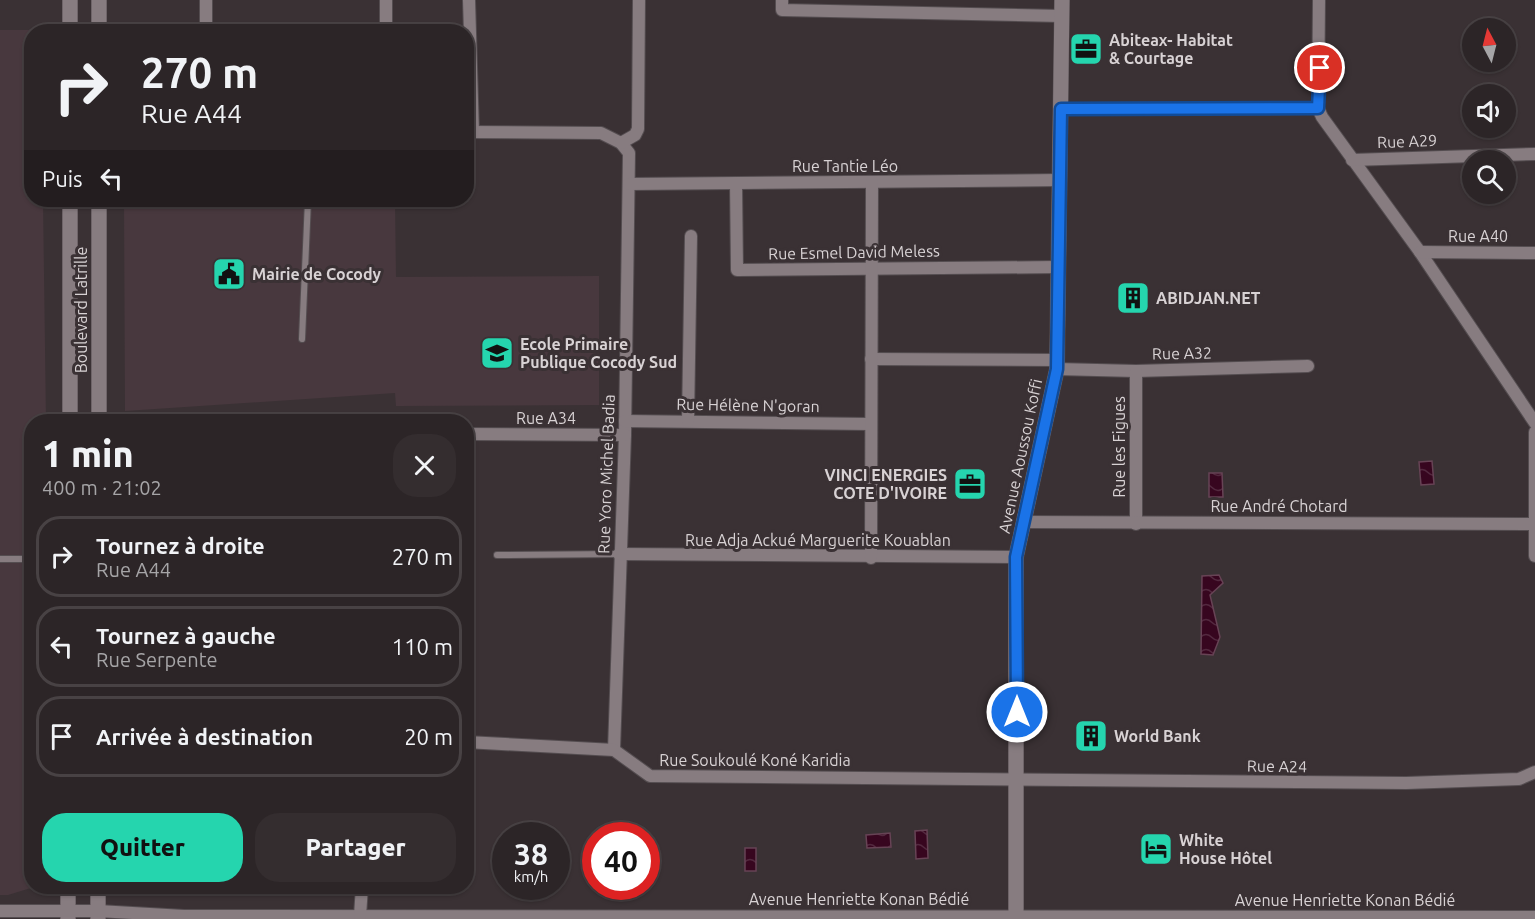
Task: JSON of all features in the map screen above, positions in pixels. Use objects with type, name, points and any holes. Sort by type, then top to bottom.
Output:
[{"type":"street","points":[[70,0],[70,24]]},
{"type":"street","points":[[99,0],[99,24]]},
{"type":"street","points":[[206,0],[206,24]]},
{"type":"street","points":[[386,0],[386,24]]},
{"type":"street","points":[[469,0],[469,24]]},
{"type":"street","points":[[474,132],[601,133],[621,143],[635,135],[638,129],[639,0]]},
{"type":"street","points":[[782,0],[782,10],[1061,16]]},
{"type":"street","name":"Avenue Aoussou Koffi","points":[[1016,917],[1016,557],[1057,364],[1062,0]]},
{"type":"street","points":[[1319,0],[1318,108],[1420,252],[1535,423]]},
{"type":"street","points":[[1061,109],[1318,108]]},
{"type":"street","name":"Rue Yoro Michel Badia","points":[[614,750],[619,554],[625,435],[629,184],[629,153],[621,143]]},
{"type":"street","name":"Rue A29","points":[[1352,159],[1535,154]]},
{"type":"street","name":"Rue Tantie Léo","points":[[629,184],[1060,180]]},
{"type":"street","name":"Rue Esmel David Meless","points":[[736,183],[737,270],[1058,267]]},
{"type":"street","points":[[871,558],[872,183]]},
{"type":"street","name":"Boulevard Latrille","points":[[70,207],[70,414]]},
{"type":"street","name":"Boulevard Latrille","points":[[99,207],[99,414]]},
{"type":"street","points":[[688,421],[691,236]]},
{"type":"street","name":"Rue A40","points":[[1420,252],[1535,253]]},
{"type":"street","name":"Rue A32","points":[[871,359],[1057,364],[1136,371],[1308,366]]},
{"type":"street","name":"Rue les Figues","points":[[1136,371],[1136,524]]},
{"type":"street","name":"Rue Hélène N'goran","points":[[625,421],[870,424]]},
{"type":"street","points":[[1535,432],[1533,524],[1535,556]]},
{"type":"street","name":"Rue A34","points":[[474,434],[625,435]]},
{"type":"street","name":"Rue André Chotard","points":[[1024,522],[1533,524]]},
{"type":"street","name":"Rue Adja Ackué Marguerite Kouablan","points":[[619,554],[871,558],[1016,557]]},
{"type":"street","points":[[474,742],[614,750]]},
{"type":"street","name":"Rue Soukoulé Koné Karidia","points":[[614,750],[650,776],[1017,778]]},
{"type":"street","name":"Rue A24","points":[[1017,778],[1406,783],[1519,779],[1535,772]]},
{"type":"street","points":[[68,894],[68,915]]},
{"type":"street","points":[[98,894],[98,915]]},
{"type":"street","points":[[360,916],[361,894]]},
{"type":"street","name":"Avenue Henriette Konan Bédié","points":[[0,911],[181,918],[360,916],[1535,917]]},
{"type":"lane","points":[[302,339],[308,207]]},
{"type":"lane","points":[[497,555],[619,554]]},
{"type":"lane","points":[[0,559],[24,559]]},
{"type":"shaded area","points":[[0,30],[24,30],[24,207],[43,207],[46,414],[24,414],[24,890],[0,895]]},
{"type":"shaded area","name":"Mairie de Cocody","points":[[124,207],[395,207],[396,277],[599,276],[599,405],[396,406],[395,393],[125,411]]},
{"type":"water","points":[[1432,461],[1434,484],[1421,485],[1419,462]]},
{"type":"water","points":[[1209,473],[1222,473],[1223,497],[1209,497]]},
{"type":"water","points":[[1219,575],[1223,583],[1210,595],[1220,637],[1213,655],[1201,654],[1202,576]]},
{"type":"water","points":[[927,830],[928,858],[916,859],[915,831]]},
{"type":"water","points":[[890,833],[891,847],[867,848],[866,835]]},
{"type":"water","points":[[745,848],[756,848],[756,871],[745,871]]},
{"type":"place","name":"Abiteax- Habitat & Courtage","points":[[1086,49]]},
{"type":"place","name":"Mairie de Cocody","points":[[229,274]]},
{"type":"place","name":"ABIDJAN.NET","points":[[1133,298]]},
{"type":"place","name":"Ecole Primaire Publique Cocody Sud","points":[[497,353]]},
{"type":"place","name":"VINCI ENERGIES COTE D'IVOIRE","points":[[970,484]]},
{"type":"place","name":"World Bank","points":[[1091,736]]},
{"type":"place","name":"White House Hôtel","points":[[1156,849]]},
{"type":"route","points":[[1017,712],[1016,557],[1057,369],[1061,109],[1318,108],[1320,68]]}]
